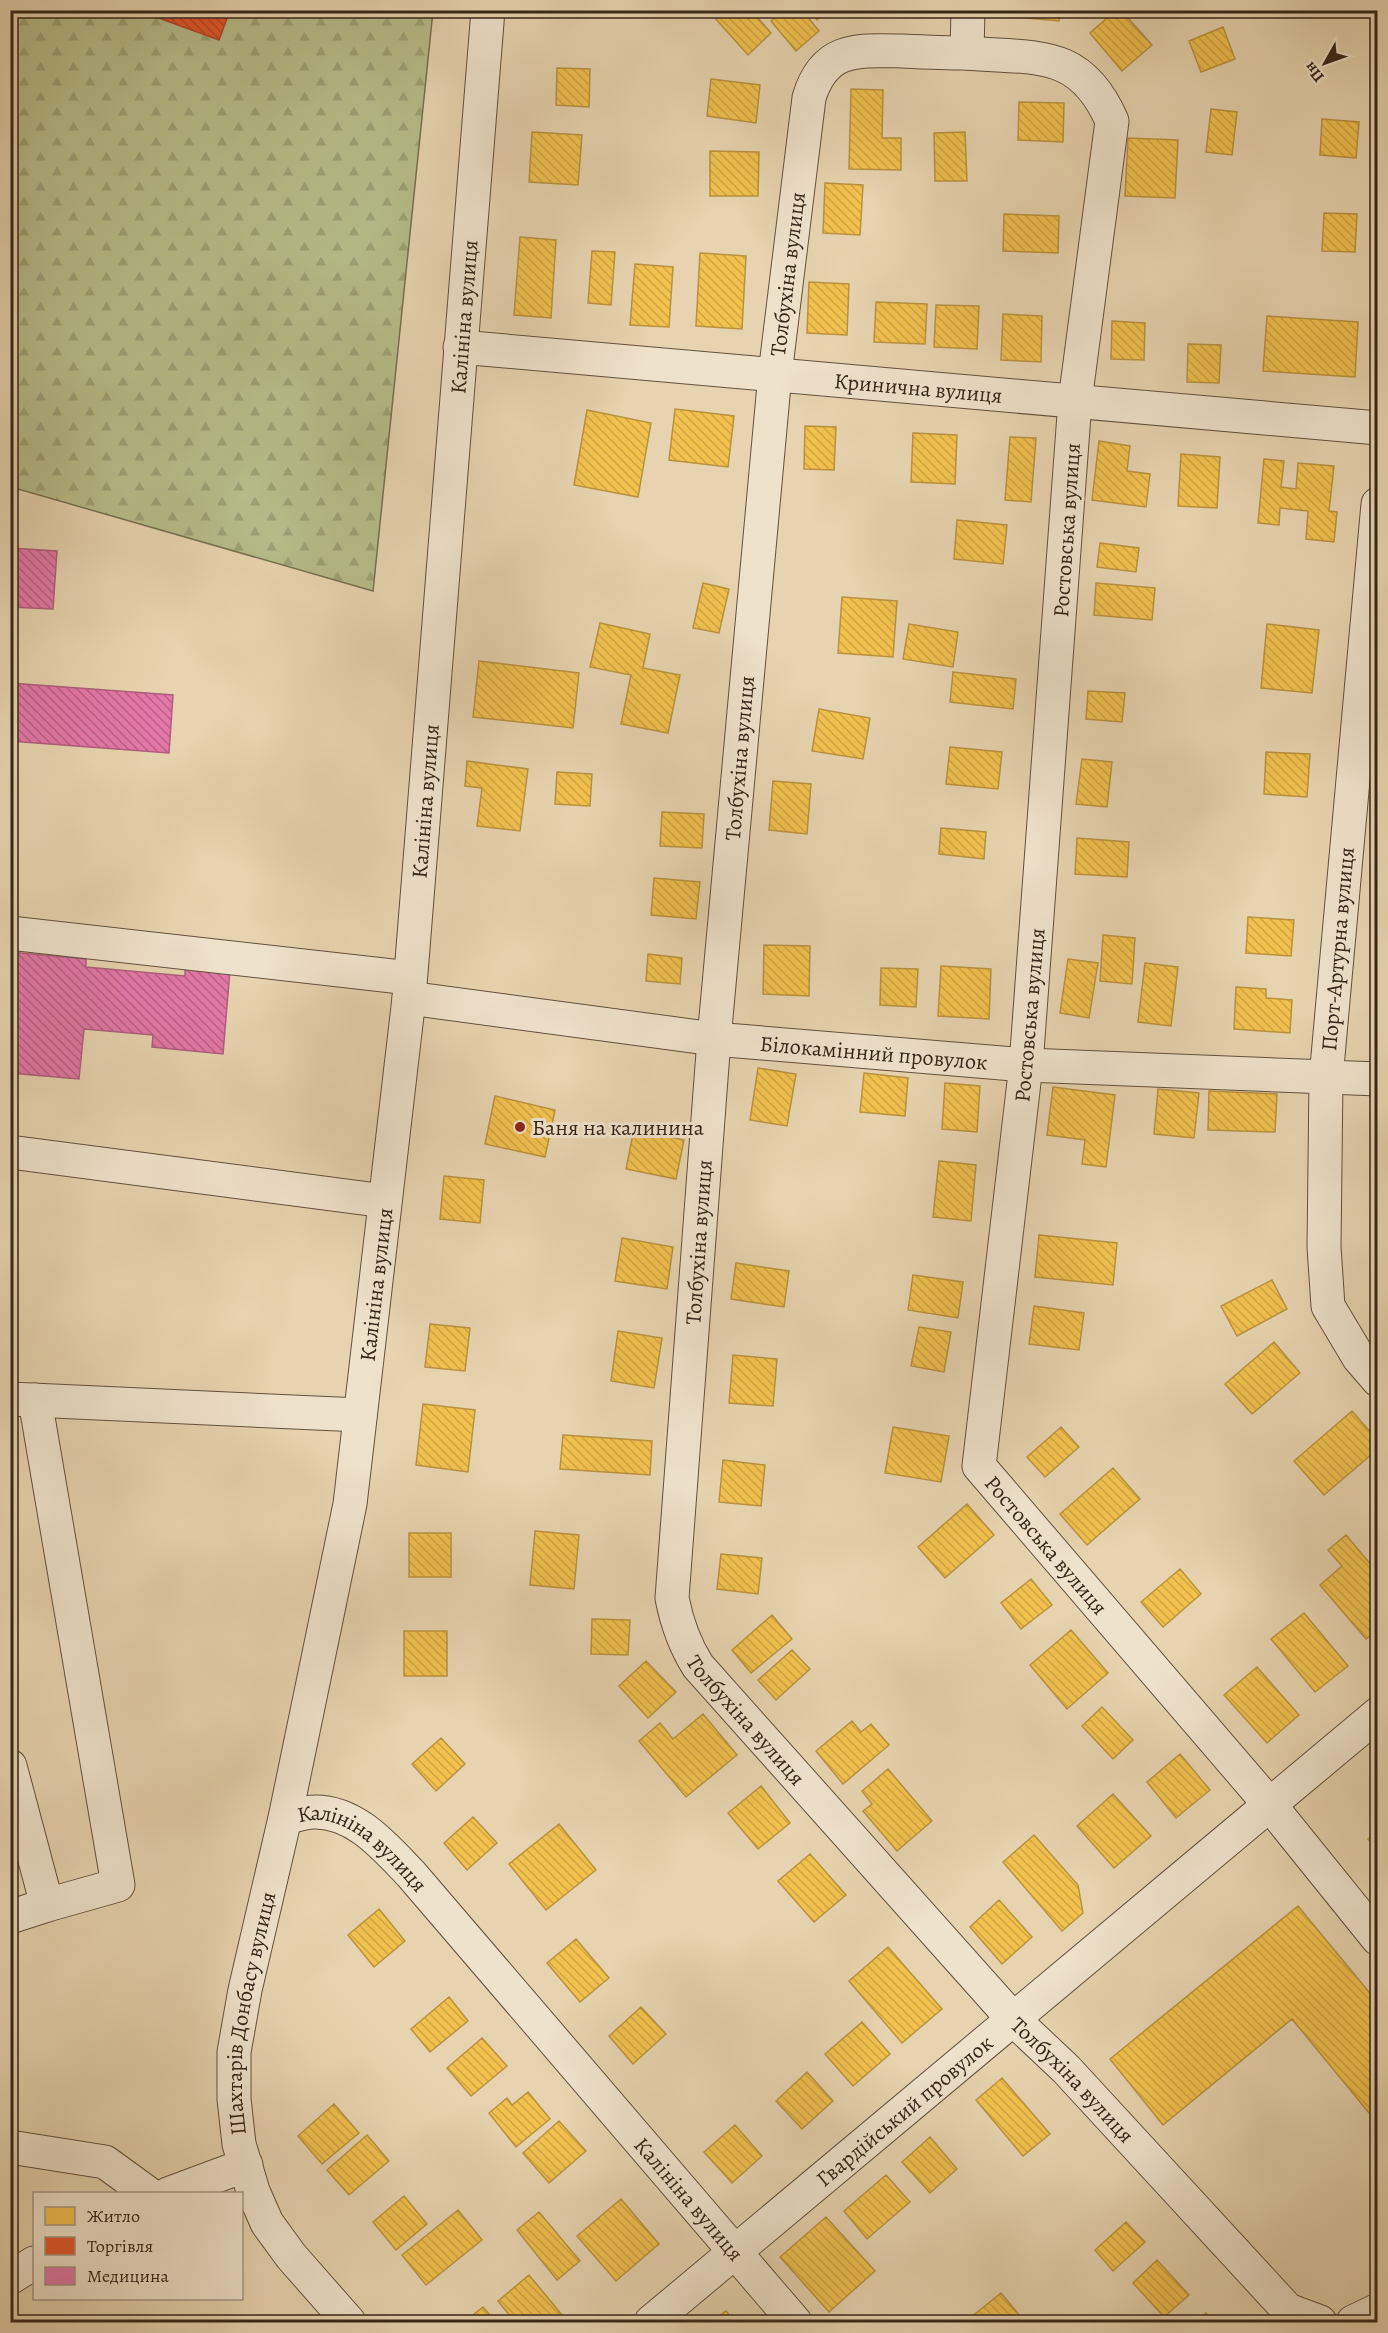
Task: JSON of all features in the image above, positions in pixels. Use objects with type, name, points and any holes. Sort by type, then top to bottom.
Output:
[{"type":"street","name":"Калініна вулиця","points":[[488,10],[410,988],[350,1503],[285,1818],[314,1812],[345,1818],[372,1834],[411,1874],[795,2322]]},
{"type":"street","points":[[967,53],[968,10]]},
{"type":"street","name":"Толбухіна вулиця","points":[[967,53],[857,50],[827,64],[814,81],[809,98],[775,375],[714,1039],[672,1598],[676,1623],[685,1646],[698,1666],[1014,2020],[1066,2069],[1288,2310],[1320,2322]]},
{"type":"street","name":"Ростовська вулиця","points":[[967,53],[1053,61],[1073,69],[1091,84],[1103,99],[1112,121],[1075,401],[1026,1065],[979,1466],[1270,1805],[1377,1939]]},
{"type":"street","name":"Кринична вулиця","points":[[460,347],[1377,428]]},
{"type":"street","name":"Порт-Артурна вулиця","points":[[1377,504],[1326,1078],[1324,1247],[1328,1306],[1359,1358],[1377,1380]]},
{"type":"street","name":"Білокамінний провулок","points":[[10,933],[410,988],[714,1039],[1026,1065],[1377,1079]]},
{"type":"street","points":[[10,1152],[385,1201]]},
{"type":"street","points":[[10,1917],[118,1885],[23,1400],[360,1415]]},
{"type":"street","name":"Гвардійський провулок","points":[[651,2322],[1377,1714]]},
{"type":"street","points":[[10,1766],[47,1905]]},
{"type":"street","name":"Шахтарів Донбасу вулиця","points":[[285,1818],[245,1990],[234,2052],[234,2099],[239,2145],[253,2191],[267,2223],[291,2256],[349,2322]]},
{"type":"street","points":[[10,2147],[105,2162],[148,2192]]},
{"type":"street","points":[[171,2192],[246,2164]]},
{"type":"street","points":[[10,2278],[33,2264]]},
{"type":"street","points":[[1353,2322],[1377,2310]]},
{"type":"green space","points":[[10,11],[433,11],[373,591],[11,487]]},
{"type":"building: Житло","points":[[721,10],[751,10],[771,33],[748,55],[714,17]]},
{"type":"building: Житло","points":[[783,10],[802,10],[819,31],[796,51],[771,21]]},
{"type":"building: Житло","points":[[809,10],[827,10],[817,20]]},
{"type":"building: Житло","points":[[996,10],[1060,10],[1059,21],[995,15]]},
{"type":"building: Житло","points":[[1116,10],[1121,10],[1152,45],[1122,71],[1090,33]]},
{"type":"building: Житло","points":[[1223,27],[1235,59],[1201,72],[1189,41]]},
{"type":"building: Житло","points":[[557,68],[590,69],[589,107],[556,105]]},
{"type":"building: Житло","points":[[711,79],[760,85],[756,123],[707,116]]},
{"type":"building: Житло","points":[[851,89],[883,90],[882,138],[901,138],[901,170],[849,169]]},
{"type":"building: Житло","points":[[1019,102],[1064,103],[1063,142],[1018,140]]},
{"type":"building: Житло","points":[[1211,109],[1237,112],[1232,155],[1206,152]]},
{"type":"building: Житло","points":[[1322,119],[1359,122],[1356,158],[1320,155]]},
{"type":"building: Житло","points":[[532,132],[582,135],[578,185],[529,182]]},
{"type":"building: Житло","points":[[965,132],[967,181],[935,181],[934,133]]},
{"type":"building: Житло","points":[[1128,138],[1178,140],[1175,198],[1125,196]]},
{"type":"building: Житло","points":[[710,151],[759,152],[758,196],[710,196]]},
{"type":"building: Житло","points":[[825,183],[863,185],[860,235],[823,233]]},
{"type":"building: Житло","points":[[1324,213],[1357,214],[1355,252],[1322,251]]},
{"type":"building: Житло","points":[[1004,214],[1059,216],[1058,253],[1003,251]]},
{"type":"building: Житло","points":[[520,237],[556,240],[551,318],[514,315]]},
{"type":"building: Житло","points":[[592,251],[615,252],[611,305],[588,303]]},
{"type":"building: Житло","points":[[700,253],[746,256],[742,329],[696,326]]},
{"type":"building: Житло","points":[[635,264],[673,267],[669,327],[630,325]]},
{"type":"building: Житло","points":[[809,282],[849,284],[847,335],[807,333]]},
{"type":"building: Житло","points":[[876,302],[927,304],[925,344],[874,342]]},
{"type":"building: Житло","points":[[936,305],[979,306],[977,349],[934,347]]},
{"type":"building: Житло","points":[[1003,314],[1042,316],[1041,362],[1001,360]]},
{"type":"building: Житло","points":[[1267,316],[1358,322],[1355,377],[1263,371]]},
{"type":"building: Житло","points":[[1112,321],[1145,323],[1144,360],[1111,359]]},
{"type":"building: Житло","points":[[1188,344],[1221,345],[1219,383],[1187,382]]},
{"type":"building: Житло","points":[[675,409],[734,416],[728,467],[669,460]]},
{"type":"building: Житло","points":[[587,410],[651,423],[638,497],[574,485]]},
{"type":"building: Житло","points":[[805,426],[836,427],[834,470],[804,469]]},
{"type":"building: Житло","points":[[913,433],[957,435],[955,484],[911,482]]},
{"type":"building: Житло","points":[[1010,437],[1036,438],[1031,502],[1005,500]]},
{"type":"building: Житло","points":[[1099,441],[1130,446],[1127,471],[1150,474],[1146,507],[1092,500]]},
{"type":"building: Житло","points":[[1181,454],[1220,457],[1217,508],[1178,506]]},
{"type":"building: Житло","points":[[1264,459],[1284,461],[1281,487],[1296,489],[1298,463],[1334,466],[1329,511],[1337,512],[1334,542],[1306,539],[1308,511],[1280,508],[1279,525],[1258,523]]},
{"type":"building: Житло","points":[[957,520],[1007,525],[1003,564],[954,559]]},
{"type":"building: Житло","points":[[1100,543],[1139,548],[1136,572],[1097,567]]},
{"type":"building: Житло","points":[[703,583],[729,589],[719,633],[693,628]]},
{"type":"building: Житло","points":[[1096,583],[1155,588],[1152,620],[1094,615]]},
{"type":"building: Житло","points":[[842,597],[897,601],[893,657],[838,653]]},
{"type":"building: Житло","points":[[600,623],[650,634],[643,668],[680,675],[668,733],[621,724],[631,675],[590,667]]},
{"type":"building: Житло","points":[[909,624],[958,632],[953,667],[903,659]]},
{"type":"building: Житло","points":[[1267,624],[1319,630],[1312,693],[1261,688]]},
{"type":"building: Житло","points":[[479,661],[579,673],[573,728],[473,717]]},
{"type":"building: Житло","points":[[953,672],[1016,679],[1013,709],[950,702]]},
{"type":"building: Житло","points":[[1088,691],[1125,693],[1122,722],[1086,719]]},
{"type":"building: Житло","points":[[819,709],[870,718],[863,759],[812,751]]},
{"type":"building: Житло","points":[[950,747],[1002,752],[998,789],[946,784]]},
{"type":"building: Житло","points":[[1266,752],[1310,754],[1307,797],[1264,794]]},
{"type":"building: Житло","points":[[1082,759],[1112,762],[1107,807],[1076,804]]},
{"type":"building: Житло","points":[[467,761],[528,769],[520,831],[477,826],[482,788],[465,786]]},
{"type":"building: Житло","points":[[557,772],[592,774],[590,806],[555,804]]},
{"type":"building: Житло","points":[[773,781],[811,784],[807,834],[769,830]]},
{"type":"building: Житло","points":[[662,812],[704,814],[702,848],[660,846]]},
{"type":"building: Житло","points":[[941,828],[986,832],[984,859],[939,854]]},
{"type":"building: Житло","points":[[1077,838],[1129,842],[1127,877],[1075,874]]},
{"type":"building: Житло","points":[[654,878],[700,882],[696,919],[651,915]]},
{"type":"building: Житло","points":[[1248,917],[1294,920],[1291,956],[1246,953]]},
{"type":"building: Житло","points":[[1103,935],[1135,938],[1132,984],[1100,981]]},
{"type":"building: Житло","points":[[764,945],[810,946],[809,996],[763,994]]},
{"type":"building: Житло","points":[[648,954],[682,958],[680,984],[646,981]]},
{"type":"building: Житло","points":[[1068,959],[1098,963],[1089,1018],[1060,1013]]},
{"type":"building: Житло","points":[[1145,963],[1178,967],[1171,1026],[1138,1022]]},
{"type":"building: Житло","points":[[941,966],[991,969],[989,1019],[938,1016]]},
{"type":"building: Житло","points":[[881,968],[918,969],[916,1007],[880,1005]]},
{"type":"building: Житло","points":[[1236,987],[1266,989],[1266,998],[1292,1000],[1290,1033],[1234,1029]]},
{"type":"building: Житло","points":[[758,1068],[796,1074],[787,1126],[750,1120]]},
{"type":"building: Житло","points":[[864,1073],[908,1078],[905,1116],[860,1112]]},
{"type":"building: Житло","points":[[945,1083],[980,1086],[977,1132],[942,1129]]},
{"type":"building: Житло","points":[[1053,1087],[1115,1095],[1106,1167],[1082,1164],[1085,1140],[1047,1135]]},
{"type":"building: Житло","points":[[1158,1089],[1199,1093],[1194,1138],[1154,1134]]},
{"type":"building: Житло","points":[[1209,1091],[1277,1094],[1275,1132],[1208,1130]]},
{"type":"building: Житло","name":"Баня на калинина","points":[[495,1096],[555,1110],[545,1157],[485,1144]]},
{"type":"building: Житло","points":[[634,1129],[684,1140],[676,1179],[626,1169]]},
{"type":"building: Житло","points":[[939,1161],[976,1165],[971,1221],[933,1217]]},
{"type":"building: Житло","points":[[444,1176],[484,1180],[480,1223],[440,1219]]},
{"type":"building: Житло","points":[[1039,1235],[1117,1243],[1113,1285],[1035,1277]]},
{"type":"building: Житло","points":[[622,1238],[673,1247],[667,1289],[615,1281]]},
{"type":"building: Житло","points":[[736,1263],[789,1271],[784,1307],[731,1299]]},
{"type":"building: Житло","points":[[913,1275],[963,1282],[958,1318],[908,1310]]},
{"type":"building: Житло","points":[[1272,1280],[1287,1309],[1237,1336],[1221,1306]]},
{"type":"building: Житло","points":[[1034,1306],[1084,1313],[1079,1350],[1029,1344]]},
{"type":"building: Житло","points":[[430,1324],[470,1328],[465,1371],[425,1367]]},
{"type":"building: Житло","points":[[919,1327],[951,1332],[944,1372],[911,1366]]},
{"type":"building: Житло","points":[[618,1331],[662,1338],[654,1388],[611,1381]]},
{"type":"building: Житло","points":[[1274,1342],[1300,1373],[1252,1414],[1225,1384]]},
{"type":"building: Житло","points":[[733,1355],[777,1359],[773,1406],[729,1403]]},
{"type":"building: Житло","points":[[423,1404],[475,1410],[468,1472],[416,1465]]},
{"type":"building: Житло","points":[[1352,1411],[1378,1441],[1378,1449],[1324,1495],[1294,1461]]},
{"type":"building: Житло","points":[[893,1427],[949,1436],[941,1482],[885,1473]]},
{"type":"building: Житло","points":[[1061,1427],[1079,1447],[1045,1477],[1027,1457]]},
{"type":"building: Житло","points":[[563,1435],[652,1441],[650,1475],[560,1469]]},
{"type":"building: Житло","points":[[723,1460],[765,1465],[761,1506],[719,1502]]},
{"type":"building: Житло","points":[[1113,1468],[1140,1499],[1087,1545],[1060,1514]]},
{"type":"building: Житло","points":[[967,1504],[994,1535],[945,1578],[918,1547]]},
{"type":"building: Житло","points":[[535,1531],[579,1535],[574,1589],[530,1585]]},
{"type":"building: Житло","points":[[409,1533],[451,1533],[451,1577],[409,1577]]},
{"type":"building: Житло","points":[[1346,1535],[1378,1573],[1378,1629],[1366,1639],[1320,1585],[1342,1566],[1328,1550]]},
{"type":"building: Житло","points":[[721,1554],[762,1558],[758,1594],[717,1589]]},
{"type":"building: Житло","points":[[1180,1569],[1201,1594],[1163,1627],[1141,1602]]},
{"type":"building: Житло","points":[[1031,1579],[1052,1605],[1021,1629],[1001,1603]]},
{"type":"building: Житло","points":[[1304,1613],[1348,1666],[1315,1692],[1271,1639]]},
{"type":"building: Житло","points":[[772,1615],[792,1639],[751,1673],[732,1650]]},
{"type":"building: Житло","points":[[592,1619],[630,1620],[628,1655],[591,1654]]},
{"type":"building: Житло","points":[[1071,1630],[1108,1673],[1067,1709],[1030,1665]]},
{"type":"building: Житло","points":[[404,1631],[447,1631],[447,1676],[404,1676]]},
{"type":"building: Житло","points":[[792,1650],[810,1669],[776,1700],[758,1680]]},
{"type":"building: Житло","points":[[646,1661],[676,1692],[648,1718],[619,1686]]},
{"type":"building: Житло","points":[[1257,1667],[1299,1715],[1267,1743],[1224,1695]]},
{"type":"building: Житло","points":[[1102,1707],[1133,1740],[1113,1759],[1082,1726]]},
{"type":"building: Житло","points":[[703,1714],[737,1755],[686,1797],[639,1741],[660,1723],[673,1739]]},
{"type":"building: Житло","points":[[852,1721],[861,1732],[871,1724],[889,1745],[843,1784],[816,1751]]},
{"type":"building: Житло","points":[[441,1738],[465,1764],[436,1791],[412,1764]]},
{"type":"building: Житло","points":[[1180,1754],[1210,1790],[1176,1818],[1147,1782]]},
{"type":"building: Житло","points":[[888,1769],[932,1821],[897,1851],[863,1811],[872,1804],[862,1791]]},
{"type":"building: Житло","points":[[761,1786],[790,1823],[758,1849],[728,1813]]},
{"type":"building: Житло","points":[[1113,1794],[1151,1836],[1114,1868],[1077,1826]]},
{"type":"building: Житло","points":[[473,1817],[497,1843],[467,1870],[444,1843]]},
{"type":"building: Житло","points":[[559,1824],[596,1870],[546,1910],[509,1864]]},
{"type":"building: Житло","points":[[1378,1831],[1378,1850],[1368,1839]]},
{"type":"building: Житло","points":[[1034,1835],[1078,1885],[1083,1913],[1062,1931],[1003,1862]]},
{"type":"building: Житло","points":[[810,1854],[846,1895],[814,1922],[778,1881]]},
{"type":"building: Житло","points":[[999,1900],[1032,1937],[1002,1964],[970,1927]]},
{"type":"building: Житло","points":[[1298,1906],[1378,2003],[1378,2124],[1292,2019],[1163,2125],[1110,2059]]},
{"type":"building: Житло","points":[[379,1909],[405,1941],[374,1967],[348,1935]]},
{"type":"building: Житло","points":[[576,1939],[609,1978],[580,2002],[547,1963]]},
{"type":"building: Житло","points":[[888,1947],[942,2009],[902,2043],[849,1981]]},
{"type":"building: Житло","points":[[449,1997],[468,2021],[430,2052],[411,2029]]},
{"type":"building: Житло","points":[[641,2007],[666,2034],[633,2064],[609,2036]]},
{"type":"building: Житло","points":[[862,2022],[890,2054],[853,2086],[825,2054]]},
{"type":"building: Житло","points":[[482,2038],[507,2066],[471,2096],[447,2068]]},
{"type":"building: Житло","points":[[807,2072],[833,2101],[802,2129],[776,2101]]},
{"type":"building: Житло","points":[[1002,2078],[1050,2134],[1023,2156],[976,2100]]},
{"type":"building: Житло","points":[[528,2092],[550,2119],[516,2147],[489,2113],[507,2098],[512,2105]]},
{"type":"building: Житло","points":[[334,2104],[359,2133],[322,2164],[298,2136]]},
{"type":"building: Житло","points":[[559,2121],[586,2151],[549,2183],[523,2153]]},
{"type":"building: Житло","points":[[735,2125],[762,2156],[732,2183],[704,2152]]},
{"type":"building: Житло","points":[[367,2135],[389,2161],[349,2195],[327,2170]]},
{"type":"building: Житло","points":[[930,2137],[957,2169],[930,2193],[902,2162]]},
{"type":"building: Житло","points":[[886,2175],[910,2202],[867,2239],[844,2211]]},
{"type":"building: Житло","points":[[404,2196],[427,2224],[396,2250],[373,2222]]},
{"type":"building: Житло","points":[[621,2199],[659,2244],[616,2281],[577,2236]]},
{"type":"building: Житло","points":[[458,2210],[482,2240],[426,2285],[402,2255]]},
{"type":"building: Житло","points":[[539,2212],[580,2261],[557,2280],[517,2230]]},
{"type":"building: Житло","points":[[826,2217],[875,2271],[829,2312],[780,2257]]},
{"type":"building: Житло","points":[[1126,2222],[1145,2242],[1113,2271],[1095,2250]]},
{"type":"building: Житло","points":[[1157,2260],[1189,2295],[1164,2317],[1133,2283]]},
{"type":"building: Житло","points":[[529,2275],[567,2321],[515,2322],[498,2301]]},
{"type":"building: Житло","points":[[1001,2293],[1025,2322],[965,2322]]},
{"type":"building: Житло","points":[[483,2307],[496,2322],[464,2322]]},
{"type":"building: Житло","points":[[726,2311],[735,2322],[711,2322]]},
{"type":"building: Житло","points":[[1206,2313],[1215,2322],[1195,2322]]},
{"type":"building: Торгівля","points":[[137,10],[230,10],[219,40]]},
{"type":"building: Медицина","points":[[10,548],[57,551],[53,609],[10,607]]},
{"type":"building: Медицина","points":[[10,683],[173,695],[169,753],[10,741]]},
{"type":"building: Медицина","points":[[10,952],[86,959],[86,967],[185,976],[185,966],[230,970],[223,1054],[152,1047],[153,1035],[84,1029],[79,1079],[10,1073]]},
{"type":"place","name":"Баня на калинина","points":[[520,1127]]}]
